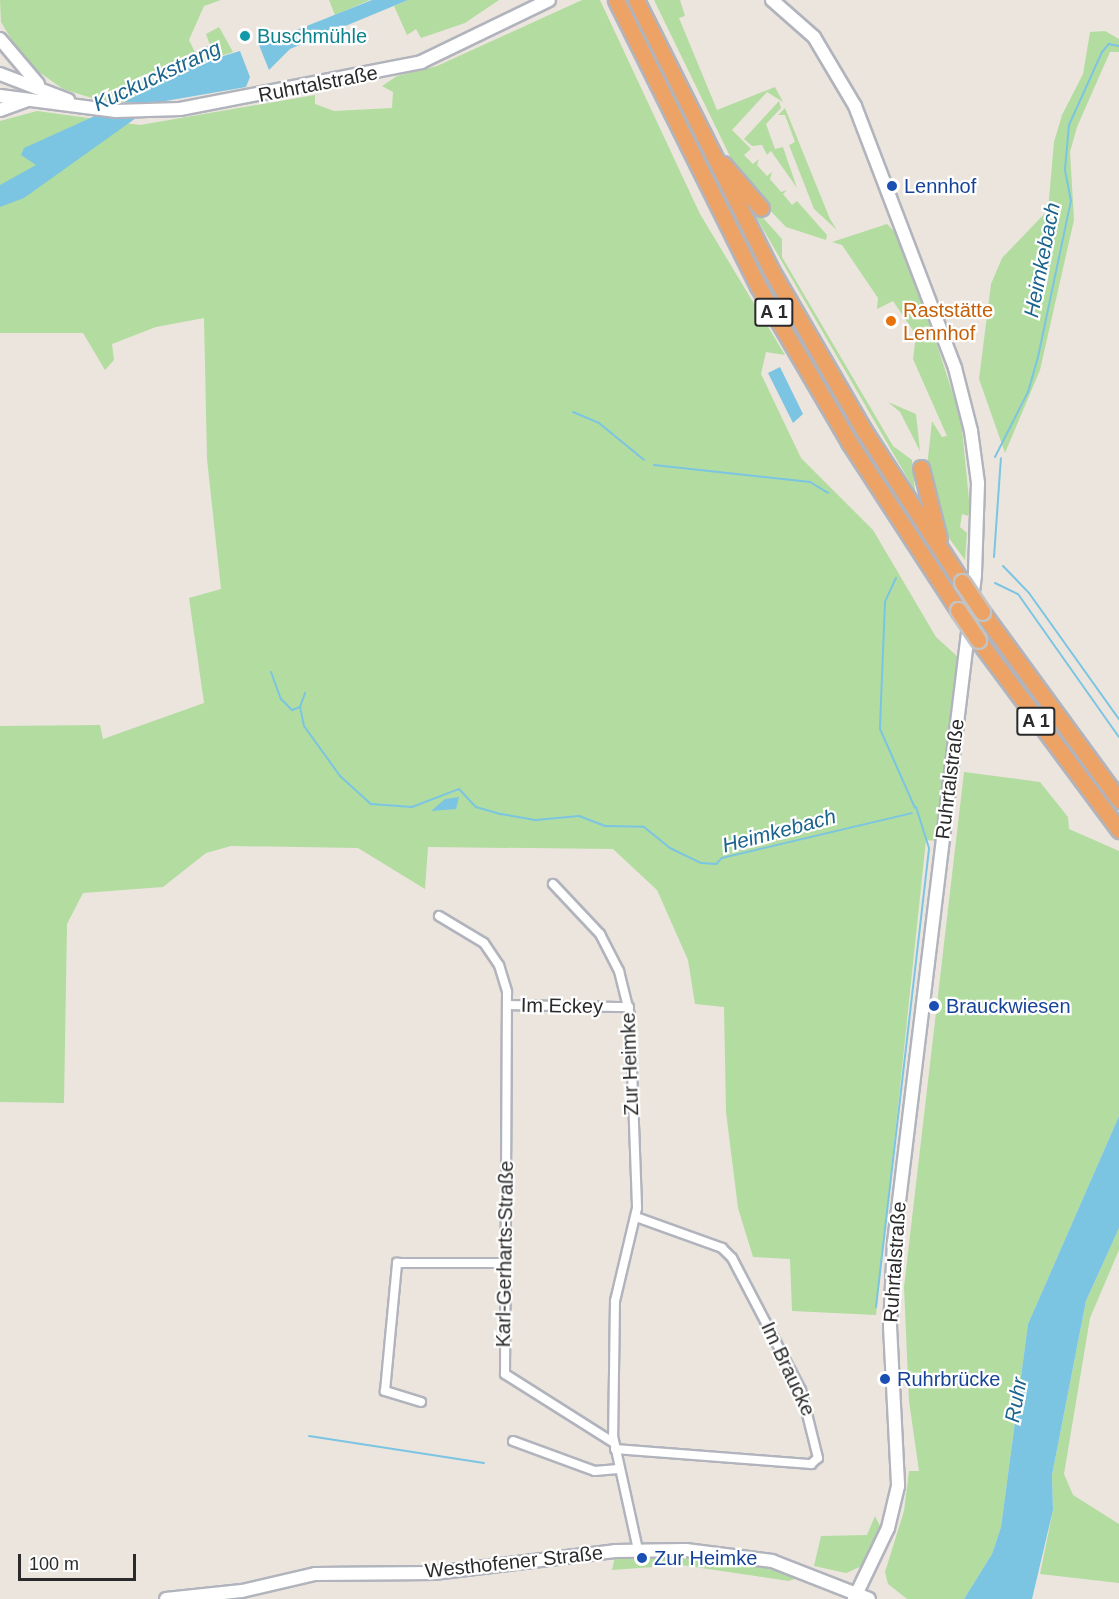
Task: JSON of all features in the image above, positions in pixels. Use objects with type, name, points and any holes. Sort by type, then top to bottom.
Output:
[{"type":"highway","name":"A 1","points":[[616,0],[758,286],[854,450],[978,640],[1095,802],[1119,830]]},
{"type":"highway","name":"A 1","points":[[636,0],[687,108],[808,335],[947,562],[1099,776],[1119,800]]},
{"type":"highway","points":[[687,108],[761,208]]},
{"type":"highway","points":[[921,468],[947,562]]},
{"type":"main road","name":"Ruhrtalstraße","points":[[0,96],[156,112],[412,64],[549,0]]},
{"type":"main road","name":"Ruhrtalstraße","points":[[772,0],[814,37],[855,106],[955,368],[978,483],[975,574],[894,1252],[890,1326],[898,1486],[888,1528],[860,1597]]},
{"type":"main road","points":[[0,39],[43,89]]},
{"type":"main road","name":"Ruhrtalstraße","points":[[0,74],[74,103]]},
{"type":"main road","points":[[0,110],[32,99]]},
{"type":"main road","name":"Westhofener Straße","points":[[166,1599],[212,1596],[315,1574],[441,1572],[638,1550],[762,1559],[860,1597]]},
{"type":"street","name":"Zur Heimke","points":[[553,884],[600,934],[628,1007],[636,1217],[615,1301],[614,1446],[638,1550]]},
{"type":"street","name":"Im Eckey","points":[[439,916],[472,932],[488,948],[502,973],[509,1005],[628,1007]]},
{"type":"street","name":"Karl-Gerharts-Straße","points":[[509,1005],[505,1374],[614,1446]]},
{"type":"street","name":"Im Braucke","points":[[614,1446],[811,1464],[818,1458],[801,1390],[732,1258],[722,1248],[636,1217]]},
{"type":"street","points":[[421,1402],[385,1391],[397,1263],[506,1263]]},
{"type":"street","points":[[513,1441],[596,1471],[618,1470]]},
{"type":"green space","points":[[0,0],[221,0],[204,6],[189,40],[195,52],[210,45],[206,34],[219,27],[233,52],[187,67],[124,102],[95,99],[63,89],[25,62],[1,22]]},
{"type":"green space","points":[[329,0],[370,0],[335,15]]},
{"type":"green space","points":[[408,0],[499,0],[465,23],[421,38],[416,29],[407,35],[394,6]]},
{"type":"green space","points":[[582,0],[600,0],[700,214],[785,355],[766,352],[761,374],[801,458],[873,530],[936,637],[958,657],[936,841],[926,840],[876,1315],[792,1311],[790,1259],[753,1257],[738,1208],[726,1112],[724,1007],[695,1004],[688,960],[657,890],[613,849],[428,847],[425,889],[358,848],[231,846],[206,853],[163,887],[83,893],[67,924],[64,1103],[0,1102],[0,726],[100,725],[103,739],[204,703],[189,598],[221,589],[207,459],[204,318],[156,327],[112,344],[114,360],[105,370],[83,333],[0,333],[0,121],[37,111],[140,125],[315,95],[315,104],[334,111],[392,108],[393,92],[382,86],[397,76],[437,66]]},
{"type":"green space","points":[[654,0],[680,0],[685,16],[679,18],[717,110],[775,87],[783,102],[767,92],[732,130],[751,149],[744,155],[753,164],[759,159],[757,165],[767,176],[772,172],[770,179],[781,192],[787,190],[783,194],[792,205],[797,201],[827,235],[826,240],[786,227],[742,181]]},
{"type":"green space","points":[[1105,31],[1119,39],[1119,52],[1110,52],[1077,127],[1070,152],[1074,220],[1040,370],[1005,453],[979,379],[991,284],[1002,258],[1048,210],[1054,142],[1062,115],[1083,74],[1090,32]]},
{"type":"green space","points":[[779,101],[781,108],[766,124],[775,149],[783,147],[797,188],[771,151],[767,155],[762,145],[752,146],[744,139]]},
{"type":"green space","points":[[785,108],[830,219],[837,230],[814,209],[789,145],[795,142],[785,115],[778,115]]},
{"type":"green space","points":[[745,198],[782,239],[782,257],[893,446],[912,460],[915,491]]},
{"type":"green space","points":[[887,224],[894,231],[925,308],[961,419],[970,510],[968,516],[962,514],[960,527],[967,533],[965,560],[940,526],[927,467],[932,421],[942,437],[947,436],[913,359],[916,335],[893,301],[877,309],[878,298],[842,245],[832,242]]},
{"type":"green space","points":[[888,402],[916,414],[920,451],[900,412]]},
{"type":"green space","points":[[964,772],[1040,782],[1068,817],[1069,829],[1119,851],[1119,1116],[1028,1324],[1001,1527],[992,1554],[964,1599],[907,1599],[888,1584],[885,1572],[904,1511],[909,1471],[919,1471],[909,1401],[904,1287]]},
{"type":"green space","points":[[1119,1228],[1119,1250],[1090,1318],[1064,1474],[1073,1495],[1119,1524],[1119,1583],[1040,1574],[1053,1510],[1052,1475],[1086,1301]]},
{"type":"green space","points":[[875,1516],[880,1526],[864,1565],[846,1573],[814,1566],[821,1536],[867,1535]]},
{"type":"green space","points":[[669,1555],[719,1557],[800,1577],[789,1581],[681,1565],[612,1570],[615,1557]]},
{"type":"water","points":[[372,0],[408,0],[290,49],[269,70],[259,45]]},
{"type":"water","points":[[240,51],[250,77],[246,87],[160,102],[124,102],[187,67]]},
{"type":"water","points":[[97,115],[136,118],[24,198],[0,207],[0,185],[36,165],[21,155],[24,148]]},
{"type":"water","points":[[780,367],[803,414],[793,423],[768,373]]},
{"type":"water","points":[[459,797],[456,809],[431,811],[445,799]]},
{"type":"water","points":[[1119,1116],[1119,1228],[1086,1301],[1052,1475],[1053,1510],[1032,1599],[964,1599],[992,1554],[1001,1527],[1028,1324]]},
{"type":"waterway","name":"Heimkebach","points":[[995,457],[1028,392],[1038,357],[1071,201],[1065,169],[1069,125],[1102,52],[1109,44],[1119,46]]},
{"type":"waterway","points":[[573,412],[599,423],[644,460]]},
{"type":"waterway","points":[[994,557],[1001,458]]},
{"type":"waterway","points":[[654,465],[810,482],[828,493]]},
{"type":"waterway","points":[[1003,566],[1029,593],[1119,719]]},
{"type":"waterway","name":"Heimkebach","points":[[896,578],[885,602],[880,729],[915,808]]},
{"type":"waterway","points":[[995,583],[1018,594],[1119,737]]},
{"type":"waterway","points":[[271,672],[281,699],[292,710],[300,707],[305,693]]},
{"type":"waterway","name":"Heimkebach","points":[[300,707],[304,726],[340,776],[371,804],[412,807],[459,789],[476,807],[501,814],[536,820],[579,816],[605,826],[644,827],[670,848],[701,863],[716,864],[722,858],[912,813]]},
{"type":"waterway","points":[[876,1307],[929,848],[916,807]]},
{"type":"waterway","points":[[309,1436],[484,1463]]},
{"type":"place","name":"Buschmühle","points":[[245,36]]},
{"type":"place","name":"Lennhof","points":[[892,186]]},
{"type":"place","name":"Raststätte Lennhof","points":[[891,321]]},
{"type":"place","name":"Brauckwiesen","points":[[934,1006]]},
{"type":"place","name":"Ruhrbrücke","points":[[885,1379]]},
{"type":"place","name":"Zur Heimke","points":[[642,1558]]},
{"type":"water label","name":"Kuckuckstrang","points":[[157,76]]},
{"type":"water label","name":"Ruhr","points":[[1016,1400]]}]
